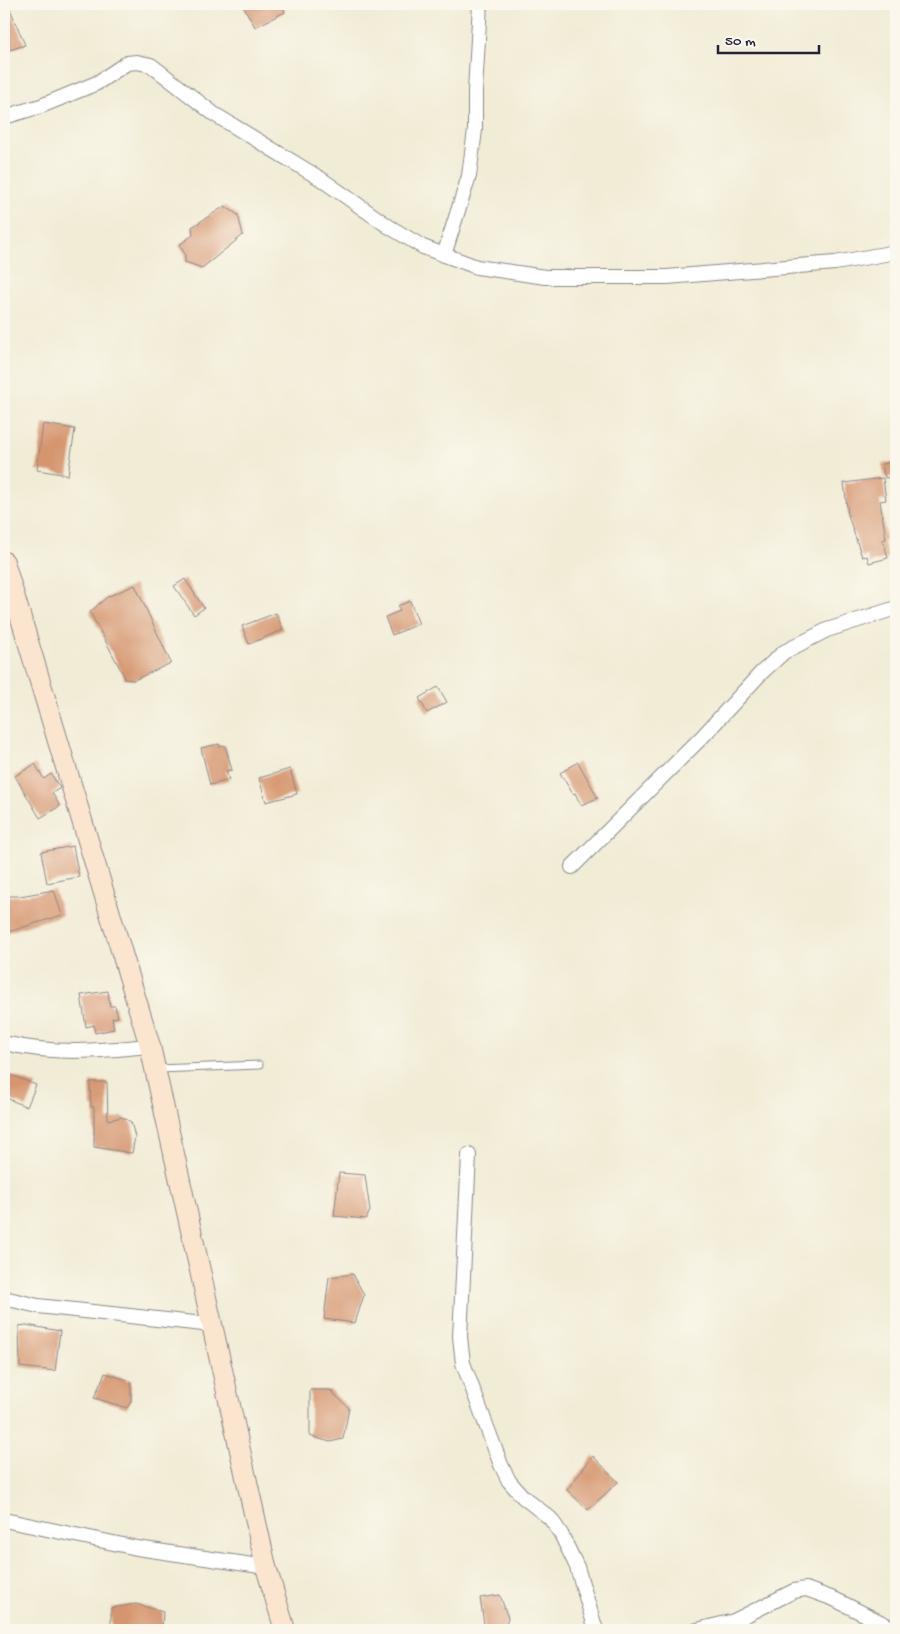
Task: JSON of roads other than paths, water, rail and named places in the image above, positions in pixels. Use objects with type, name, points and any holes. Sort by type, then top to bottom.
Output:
[{"type":"street","points":[[444,255],[468,176],[471,158],[475,130],[475,91],[480,4]]},
{"type":"street","points":[[4,117],[41,106],[97,83],[127,63],[137,62],[151,65],[214,114],[322,179],[388,226],[422,246],[477,267],[545,277],[668,277],[835,263],[896,252]]},
{"type":"street","points":[[4,562],[150,1046],[266,1567],[285,1630]]},
{"type":"street","points":[[572,867],[703,736],[761,673],[784,652],[827,630],[896,608]]},
{"type":"street","points":[[4,1045],[40,1051],[98,1052],[150,1046]]},
{"type":"street","points":[[468,1155],[460,1337],[463,1363],[509,1481],[523,1497],[550,1518],[561,1534],[577,1567],[596,1630]]},
{"type":"street","points":[[4,1298],[38,1306],[212,1325]]},
{"type":"street","points":[[4,1520],[137,1548],[266,1567]]},
{"type":"street","points":[[697,1630],[734,1621],[794,1591],[806,1590],[834,1599],[896,1630]]},
{"type":"lane","points":[[155,1069],[259,1065]]}]
